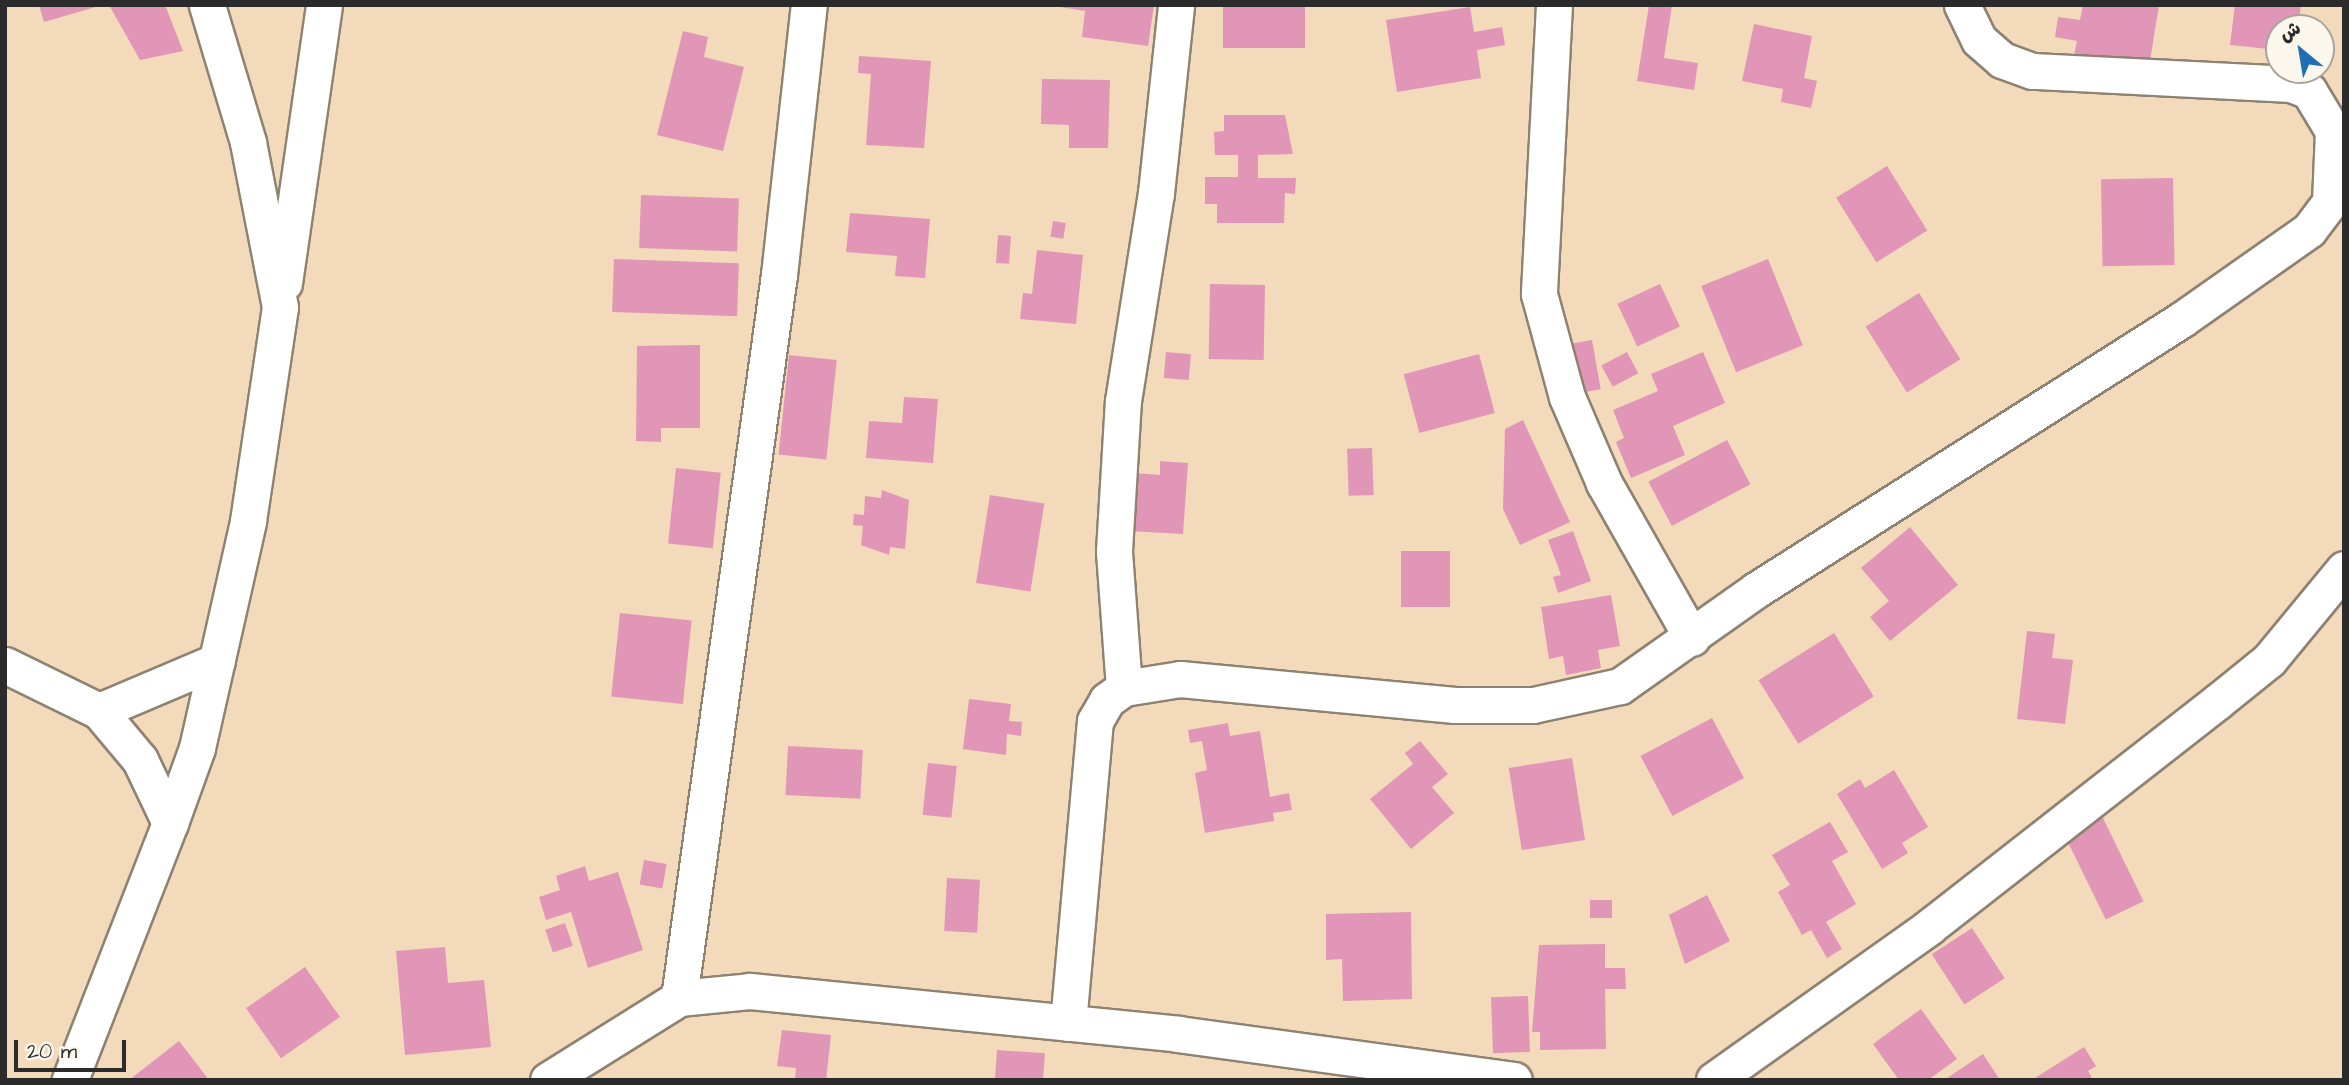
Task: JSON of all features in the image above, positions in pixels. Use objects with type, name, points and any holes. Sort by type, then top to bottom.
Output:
[{"type":"street","points":[[207,5],[248,142],[280,307]]},
{"type":"street","points":[[70,1080],[197,748],[248,521],[324,5]]},
{"type":"street","points":[[679,998],[779,275],[809,5]]},
{"type":"street","points":[[1124,688],[1114,551],[1123,401],[1156,193],[1176,5]]},
{"type":"street","points":[[1555,5],[1539,294],[1567,397],[1604,483],[1692,638]]},
{"type":"street","points":[[1068,1023],[1095,721],[1107,699],[1124,688],[1180,679],[1455,705],[1533,705],[1620,686],[1692,638],[1756,590],[2181,320],[2309,230],[2330,202],[2333,131],[2309,91],[2291,84],[2032,71],[2002,60],[1979,40],[1962,5]]},
{"type":"street","points":[[1714,1080],[1929,926],[2248,676],[2307,619],[2344,569]]},
{"type":"street","points":[[100,711],[216,661]]},
{"type":"street","points":[[5,665],[100,711],[140,760],[170,823]]},
{"type":"street","points":[[548,1080],[679,998],[750,991],[1068,1023],[1514,1080]]},
{"type":"building","points":[[39,5],[98,5],[99,6],[44,22]]},
{"type":"building","points":[[109,5],[165,5],[183,51],[140,60]]},
{"type":"building","points":[[1048,5],[1154,5],[1148,46],[1082,37],[1085,11]]},
{"type":"building","points":[[1223,5],[1305,5],[1305,48],[1223,48]]},
{"type":"building","points":[[1649,5],[1672,5],[1664,58],[1698,63],[1694,90],[1637,81]]},
{"type":"building","points":[[2083,5],[2159,5],[2149,67],[2074,55],[2077,41],[2055,37],[2058,17],[2080,20]]},
{"type":"building","points":[[2235,5],[2301,5],[2300,14],[2265,14],[2265,49],[2230,45]]},
{"type":"building","points":[[1470,7],[1474,32],[1502,27],[1505,45],[1477,50],[1481,78],[1397,92],[1386,20]]},
{"type":"building","points":[[1754,24],[1812,36],[1804,78],[1817,81],[1811,108],[1781,102],[1783,89],[1742,81]]},
{"type":"building","points":[[683,31],[708,37],[704,57],[744,67],[723,151],[657,135]]},
{"type":"building","points":[[859,56],[931,61],[924,148],[866,145],[871,74],[858,73]]},
{"type":"building","points":[[1042,79],[1110,80],[1108,148],[1069,148],[1069,125],[1041,124]]},
{"type":"building","points":[[1224,115],[1285,115],[1293,154],[1258,155],[1258,178],[1296,178],[1295,194],[1285,193],[1284,223],[1217,223],[1217,204],[1205,204],[1205,177],[1238,177],[1238,155],[1215,155],[1214,132],[1224,131]]},
{"type":"building","points":[[1887,166],[1927,230],[1876,262],[1836,198]]},
{"type":"building","points":[[2173,178],[2175,265],[2103,266],[2101,179]]},
{"type":"building","points":[[641,195],[739,198],[737,251],[639,248]]},
{"type":"building","points":[[850,213],[930,219],[925,278],[895,276],[897,256],[846,252]]},
{"type":"building","points":[[1053,221],[1066,223],[1063,239],[1050,237]]},
{"type":"building","points":[[998,235],[1011,236],[1009,264],[996,263]]},
{"type":"building","points":[[1037,250],[1083,255],[1076,324],[1020,319],[1023,293],[1032,294]]},
{"type":"building","points":[[614,259],[739,263],[737,316],[612,312]]},
{"type":"building","points":[[1768,259],[1803,345],[1736,372],[1701,286]]},
{"type":"building","points":[[1210,284],[1265,285],[1264,360],[1209,359]]},
{"type":"building","points":[[1660,284],[1680,327],[1637,346],[1617,304]]},
{"type":"building","points":[[1919,293],[1960,359],[1907,393],[1866,326]]},
{"type":"building","points":[[1592,340],[1601,389],[1575,394],[1566,345]]},
{"type":"building","points":[[700,345],[700,428],[661,428],[661,442],[636,441],[637,346]]},
{"type":"building","points":[[1166,352],[1191,354],[1189,380],[1164,378]]},
{"type":"building","points":[[1627,352],[1638,373],[1613,387],[1601,366]]},
{"type":"building","points":[[1703,352],[1725,403],[1673,426],[1685,455],[1631,478],[1616,442],[1624,438],[1613,410],[1658,391],[1651,374]]},
{"type":"building","points":[[1479,354],[1495,413],[1419,433],[1404,374]]},
{"type":"building","points":[[789,355],[837,360],[826,459],[779,454]]},
{"type":"building","points":[[904,397],[938,399],[933,463],[866,458],[869,421],[902,423]]},
{"type":"building","points":[[1523,420],[1570,522],[1520,545],[1503,509],[1505,429]]},
{"type":"building","points":[[1727,440],[1750,484],[1672,526],[1648,482]]},
{"type":"building","points":[[1372,448],[1374,495],[1349,496],[1347,449]]},
{"type":"building","points":[[1160,461],[1188,463],[1183,534],[1129,531],[1133,473],[1160,475]]},
{"type":"building","points":[[676,468],[721,473],[713,548],[668,544]]},
{"type":"building","points":[[882,490],[909,500],[905,549],[890,547],[889,555],[861,545],[863,526],[853,525],[854,514],[864,515],[865,496],[881,498]]},
{"type":"building","points":[[990,495],[1044,504],[1030,592],[976,583]]},
{"type":"building","points":[[1910,527],[1958,585],[1890,641],[1870,617],[1889,601],[1861,568]]},
{"type":"building","points":[[1573,531],[1591,581],[1558,593],[1553,577],[1561,575],[1548,540]]},
{"type":"building","points":[[1401,551],[1450,551],[1450,607],[1401,607]]},
{"type":"building","points":[[1611,595],[1620,646],[1598,650],[1601,668],[1566,675],[1563,656],[1549,659],[1541,607]]},
{"type":"building","points":[[620,613],[692,621],[683,704],[611,697]]},
{"type":"building","points":[[2027,631],[2055,634],[2052,658],[2073,660],[2065,724],[2017,719]]},
{"type":"building","points":[[1834,633],[1874,697],[1798,744],[1759,680]]},
{"type":"building","points":[[969,699],[1011,704],[1009,721],[1022,722],[1021,736],[1007,734],[1006,755],[963,749]]},
{"type":"building","points":[[1712,718],[1744,778],[1672,816],[1640,756]]},
{"type":"building","points":[[1228,723],[1230,736],[1260,731],[1270,797],[1289,793],[1292,810],[1273,813],[1274,821],[1205,833],[1195,773],[1207,770],[1202,741],[1190,743],[1188,730]]},
{"type":"building","points":[[1420,741],[1448,774],[1432,787],[1454,813],[1411,849],[1370,799],[1413,764],[1405,753]]},
{"type":"building","points":[[788,746],[863,750],[860,799],[785,795]]},
{"type":"building","points":[[1572,758],[1585,840],[1522,850],[1509,768]]},
{"type":"building","points":[[928,763],[957,766],[951,818],[923,815]]},
{"type":"building","points":[[1894,770],[1928,827],[1902,843],[1908,853],[1882,869],[1837,794],[1860,779],[1865,788]]},
{"type":"building","points":[[2101,814],[2144,901],[2106,920],[2063,832]]},
{"type":"building","points":[[1830,822],[1848,852],[1832,861],[1856,904],[1826,922],[1842,949],[1827,958],[1811,930],[1802,935],[1778,892],[1790,885],[1772,855]]},
{"type":"building","points":[[644,860],[667,864],[662,889],[640,885]]},
{"type":"building","points":[[585,866],[589,881],[618,872],[643,950],[588,968],[571,912],[546,920],[539,897],[560,890],[556,876]]},
{"type":"building","points":[[947,878],[980,880],[977,933],[944,931]]},
{"type":"building","points":[[1707,895],[1730,941],[1685,964],[1669,915]]},
{"type":"building","points":[[1590,900],[1612,900],[1612,918],[1590,918]]},
{"type":"building","points":[[1411,912],[1412,999],[1343,1001],[1342,959],[1326,960],[1326,914]]},
{"type":"building","points":[[565,923],[573,946],[553,953],[545,930]]},
{"type":"building","points":[[1972,928],[2005,978],[1964,1004],[1932,954]]},
{"type":"building","points":[[1605,944],[1605,968],[1625,968],[1626,989],[1605,989],[1606,1049],[1540,1050],[1540,1032],[1532,1032],[1539,945]]},
{"type":"building","points":[[445,947],[448,983],[484,980],[491,1047],[405,1055],[396,951]]},
{"type":"building","points":[[305,967],[340,1017],[281,1058],[246,1008]]},
{"type":"building","points":[[1528,996],[1530,1052],[1493,1053],[1491,997]]},
{"type":"building","points":[[1921,1009],[1957,1059],[1928,1080],[1899,1080],[1873,1044]]},
{"type":"building","points":[[782,1030],[831,1035],[826,1080],[795,1080],[796,1068],[777,1066]]},
{"type":"building","points":[[179,1041],[209,1080],[129,1080]]},
{"type":"building","points":[[2084,1047],[2096,1066],[2088,1071],[2093,1080],[2032,1080]]},
{"type":"building","points":[[997,1050],[1045,1053],[1043,1080],[995,1080]]},
{"type":"building","points":[[1983,1054],[2000,1080],[1944,1080]]}]
